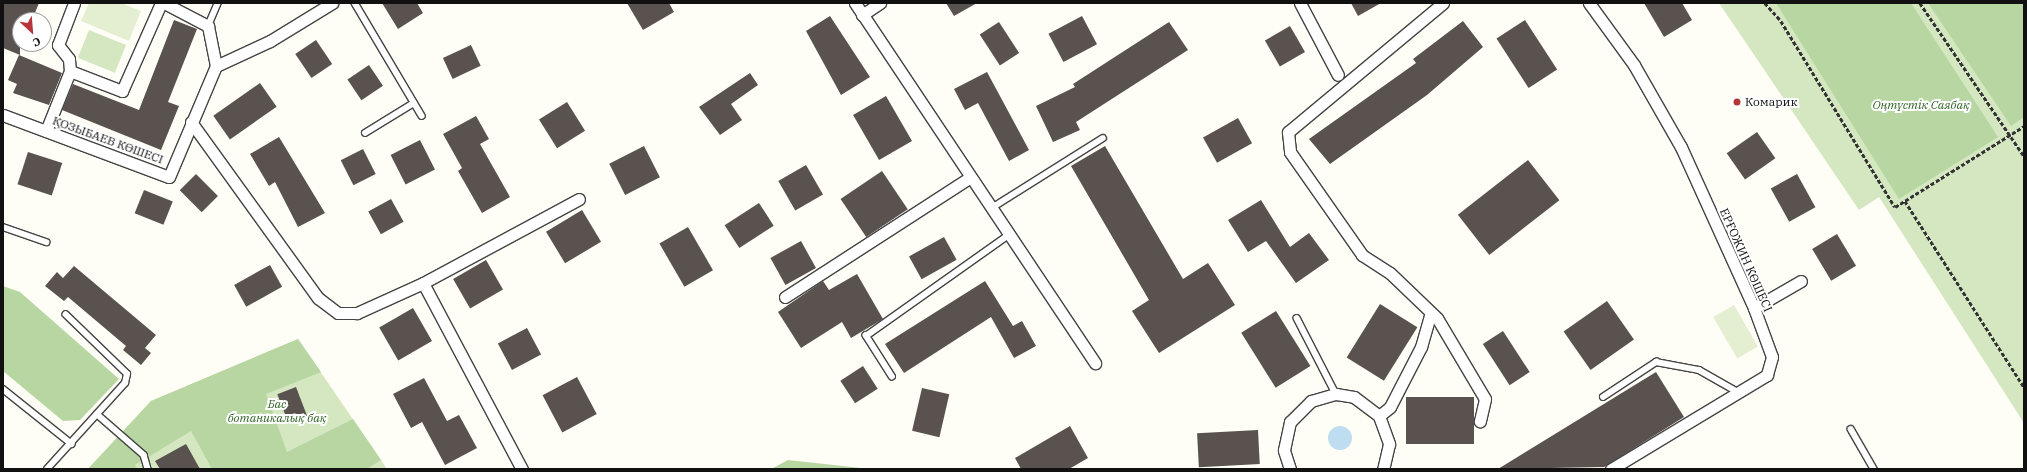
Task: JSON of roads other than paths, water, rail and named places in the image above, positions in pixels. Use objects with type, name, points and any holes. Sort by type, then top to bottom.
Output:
[{"type":"street","points":[[46,131],[70,71],[69,59],[58,45],[74,3]]},
{"type":"street","points":[[70,71],[122,91],[163,3],[208,26],[216,66],[270,41],[332,3]]},
{"type":"street","points":[[855,3],[862,16],[1007,236],[1095,363]]},
{"type":"street","points":[[862,16],[880,3]]},
{"type":"street","points":[[1300,3],[1338,75]]},
{"type":"street","points":[[1443,3],[1288,132],[1290,152],[1362,255],[1390,273],[1431,313],[1485,399],[1480,421]]},
{"type":"street","name":"ЕРҒОЖИН КӨШЕСІ","points":[[1589,3],[1634,65],[1681,147],[1754,308],[1772,357],[1771,366],[1767,375],[1611,469]]},
{"type":"street","name":"ҚОЗЫБАЕВ КӨШЕСІ","points":[[3,115],[169,177],[216,66]]},
{"type":"street","points":[[191,122],[318,298],[338,313],[357,313],[423,283],[579,199]]},
{"type":"street","points":[[785,298],[969,178]]},
{"type":"street","points":[[1754,308],[1801,281]]},
{"type":"street","points":[[423,283],[522,469]]},
{"type":"street","points":[[1379,416],[1390,407],[1421,347],[1431,313]]},
{"type":"street","points":[[1290,469],[1284,450],[1290,422],[1310,401],[1336,394],[1354,397],[1379,416],[1389,444],[1383,469]]},
{"type":"lane","points":[[208,26],[218,3]]},
{"type":"lane","points":[[356,3],[422,116]]},
{"type":"lane","points":[[365,133],[414,103]]},
{"type":"lane","points":[[990,209],[1103,138]]},
{"type":"lane","points":[[3,227],[46,242]]},
{"type":"lane","points":[[892,377],[866,336],[1007,236]]},
{"type":"lane","points":[[46,469],[72,444],[125,383],[127,374],[66,315]]},
{"type":"lane","points":[[1297,318],[1336,394]]},
{"type":"lane","points":[[1603,397],[1656,362],[1699,370],[1739,392]]},
{"type":"lane","points":[[3,389],[72,444]]},
{"type":"lane","points":[[97,414],[144,455],[148,469]]},
{"type":"lane","points":[[1851,429],[1874,469]]},
{"type":"water","points":[[1340,426],[1345,427],[1351,433],[1351,443],[1345,449],[1340,450],[1335,449],[1329,443],[1328,438],[1329,433],[1335,427]]},
{"type":"place","name":"Комарик","points":[[1737,102]]},
{"type":"park label","name":"Оңтүстік Саябақ","points":[[1921,105]]},
{"type":"park label","name":"Бас ботаникалық бақ","points":[[277,411]]}]
